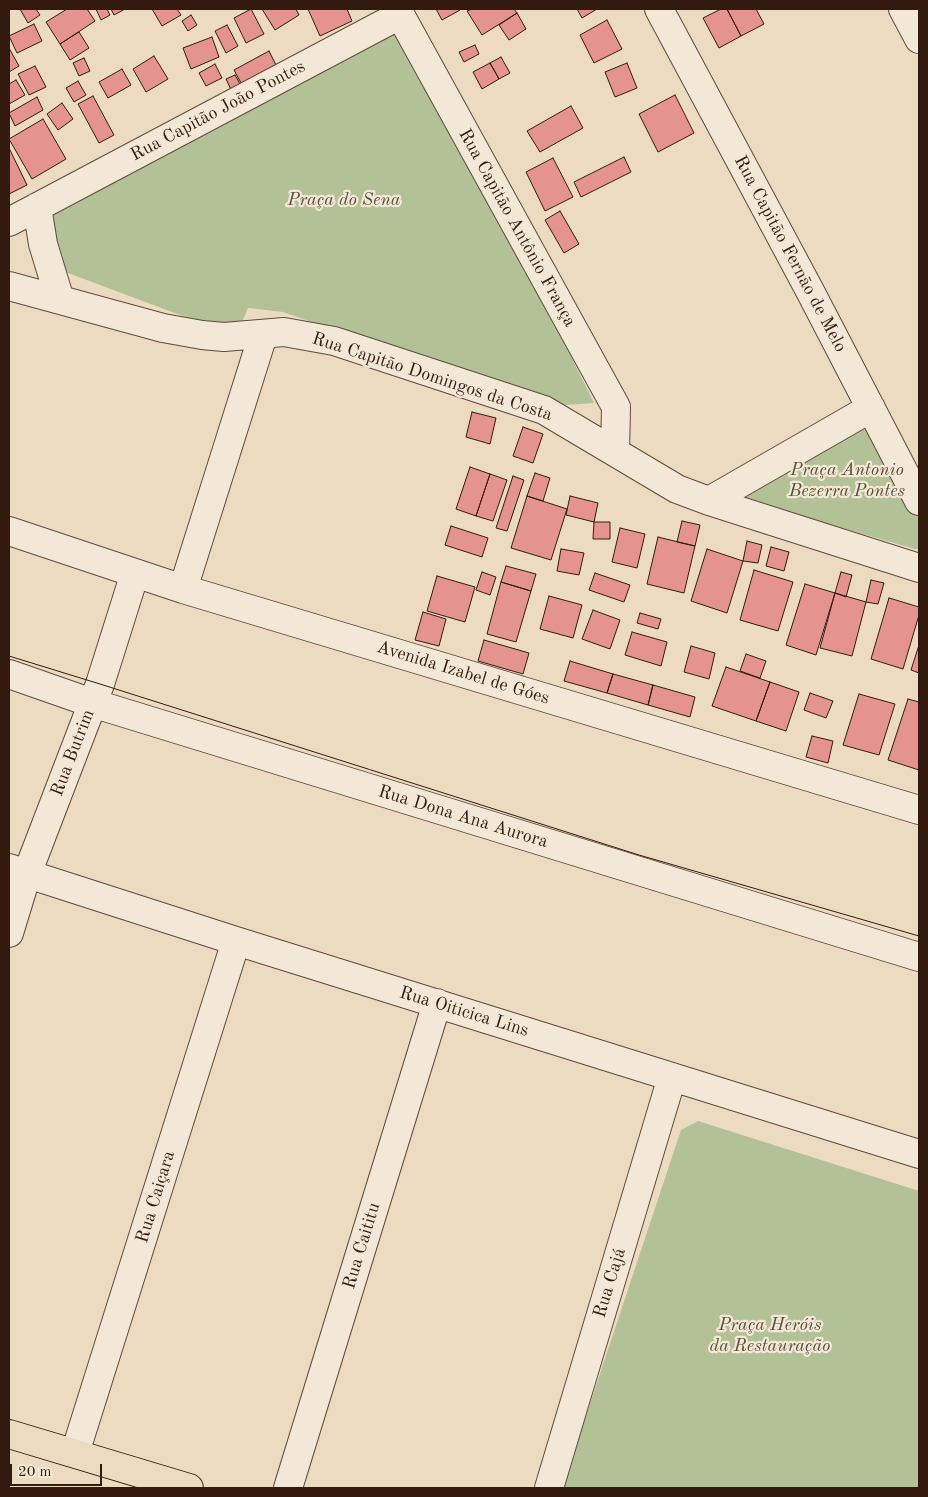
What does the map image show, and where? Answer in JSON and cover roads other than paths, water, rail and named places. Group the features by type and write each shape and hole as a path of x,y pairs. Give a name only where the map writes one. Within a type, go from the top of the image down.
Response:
{"main road":[{"path":"9,1434 76,1453 136,1481 189,1488"}],"street":[{"name":"Rua Capitão Fernão de Melo","path":"659,9 919,501"},
{"path":"903,9 919,39"},
{"name":"Rua Capitão João Pontes","path":"9,222 398,12"},
{"name":"Rua Capitão Antônio França","path":"398,12 616,407 615,452"},
{"path":"37,207 43,244 60,300"},
{"name":"Rua Capitão Domingos da Costa","path":"9,286 164,328 202,335 224,337 284,332 334,341 544,410 678,489 709,501 919,568"},
{"path":"183,589 263,334"},
{"path":"709,501 871,408"},
{"name":"Avenida Izabel de Góes","path":"9,531 183,589 919,810"},
{"name":"Rua Butrim","path":"9,933 18,871 92,703 135,573"},
{"name":"Rua Dona Ana Aurora","path":"9,674 92,703 919,957"},
{"name":"Rua Oiticica Lins","path":"18,871 919,1154"},
{"name":"Rua Caiçara","path":"76,1453 236,941"},
{"name":"Rua Caititu","path":"288,1488 437,1003"},
{"name":"Rua Cajá","path":"549,1488 672,1077"}],"tram line":[{"path":"9,656 639,855 919,936"}],"park label":[{"name":"Praça do Sena","path":"344,200"},
{"name":"Praça Antonio Bezerra Pontes","path":"847,480"},
{"name":"Praça Heróis da Restauração","path":"770,1335"}]}
